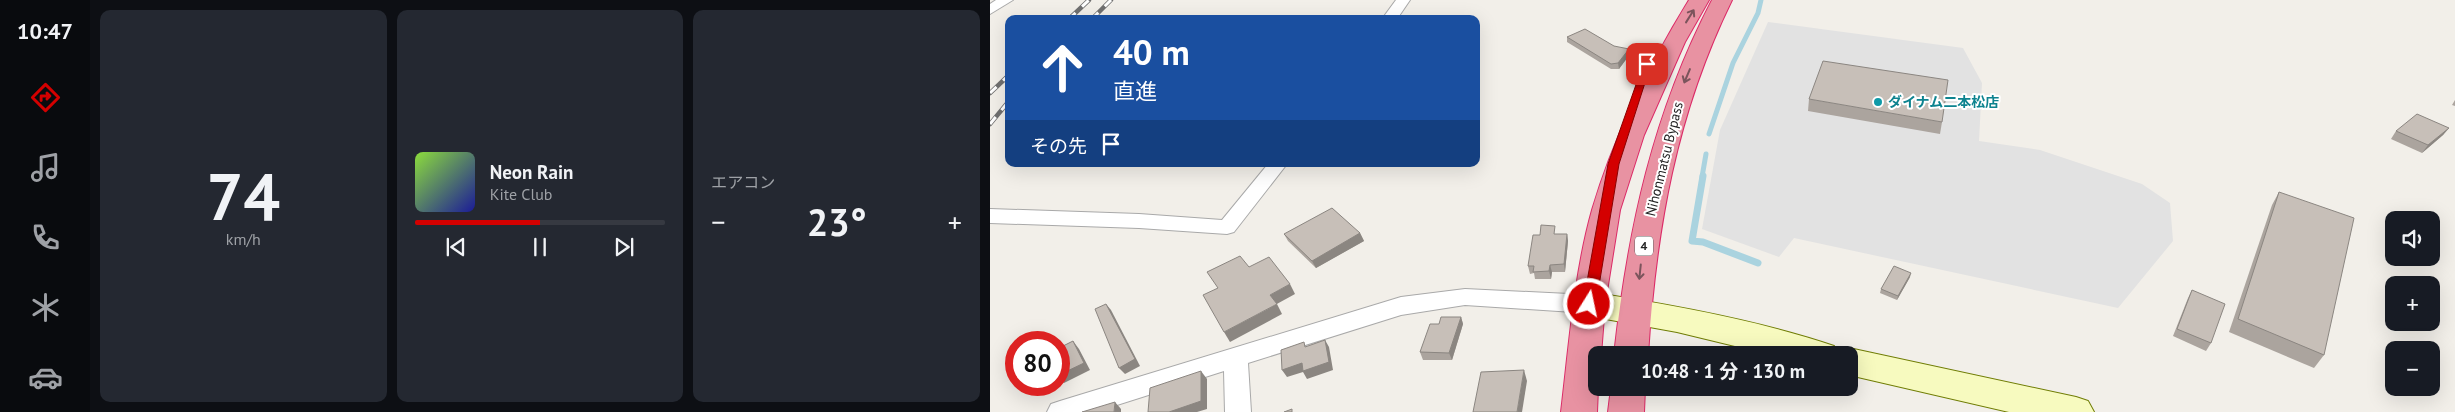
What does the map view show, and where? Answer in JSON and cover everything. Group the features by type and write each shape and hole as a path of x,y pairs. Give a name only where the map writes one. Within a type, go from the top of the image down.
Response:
{"highway":[{"path":"1606,210 1614,164 1624,129 1652,47 1677,0"},
{"name":"Nihonmatsu Bypass","path":"1579,412 1589,304 1606,210 1632,135 1674,42 1699,0"},
{"name":"Nihonmatsu Bypass","path":"1632,346 1641,258 1658,175 1684,82 1722,0"},
{"path":"1626,412 1627,396"}],"street":[{"path":"990,10 1006,0"},
{"path":"1392,15 1403,0"},
{"path":"990,216 1139,221 1227,227 1276,167"},
{"path":"1063,412 1373,313 1424,301 1473,297 1589,304 1636,310 1786,346"},
{"path":"1236,357 1238,412"},
{"path":"1858,364 2076,412"}],"shaded area":[{"path":"1768,22 1963,48 1982,83 1979,141 2040,150 2142,184 2170,203 2173,241 2118,308 1794,238 1779,257 1702,229 1720,130"}],"building":[{"path":"1585,29 1614,46 1629,49 1618,63 1611,64 1567,37"},
{"name":"ダイナム二本松店","path":"1823,61 1948,80 1942,122 1809,99"},
{"path":"2417,114 2449,128 2428,145 2396,131"},
{"path":"2279,192 2354,218 2324,355 2238,319"},
{"path":"1332,208 1360,233 1312,261 1284,234"},
{"path":"1541,225 1555,226 1554,234 1567,234 1564,264 1550,265 1549,271 1533,272 1534,266 1528,266 1533,235 1540,235"},
{"path":"1240,256 1249,267 1269,257 1290,284 1270,295 1277,304 1224,332 1203,295 1218,288 1207,272"},
{"path":"1894,266 1911,273 1898,296 1881,289"},
{"path":"2192,290 2225,304 2211,343 2177,329"},
{"path":"1106,304 1135,359 1119,368 1095,309"},
{"path":"1441,317 1461,317 1449,353 1420,352 1430,324 1439,324"},
{"path":"1325,340 1329,362 1303,371 1302,363 1282,370 1281,350 1304,342 1305,347"},
{"path":"1073,341 1084,363 1070,370 1070,342"},
{"path":"1524,370 1517,412 1473,412 1481,372"},
{"path":"1201,371 1201,401 1169,412 1148,412 1150,388"},
{"path":"1115,402 1114,412 1082,412"}],"waterway":[{"path":"1709,134 1733,63 1758,13 1761,0"},
{"path":"1702,177 1706,154"},
{"path":"1703,176 1692,241 1703,242 1758,263"}],"railway":[{"path":"1073,15 1089,0"},
{"path":"1096,15 1111,0"},
{"path":"990,93 1005,79"},
{"path":"990,124 1005,106"}],"place":[{"name":"ダイナム二本松店","path":"1878,102"}],"route":[{"path":"1589,304 1614,164 1647,64"}]}
